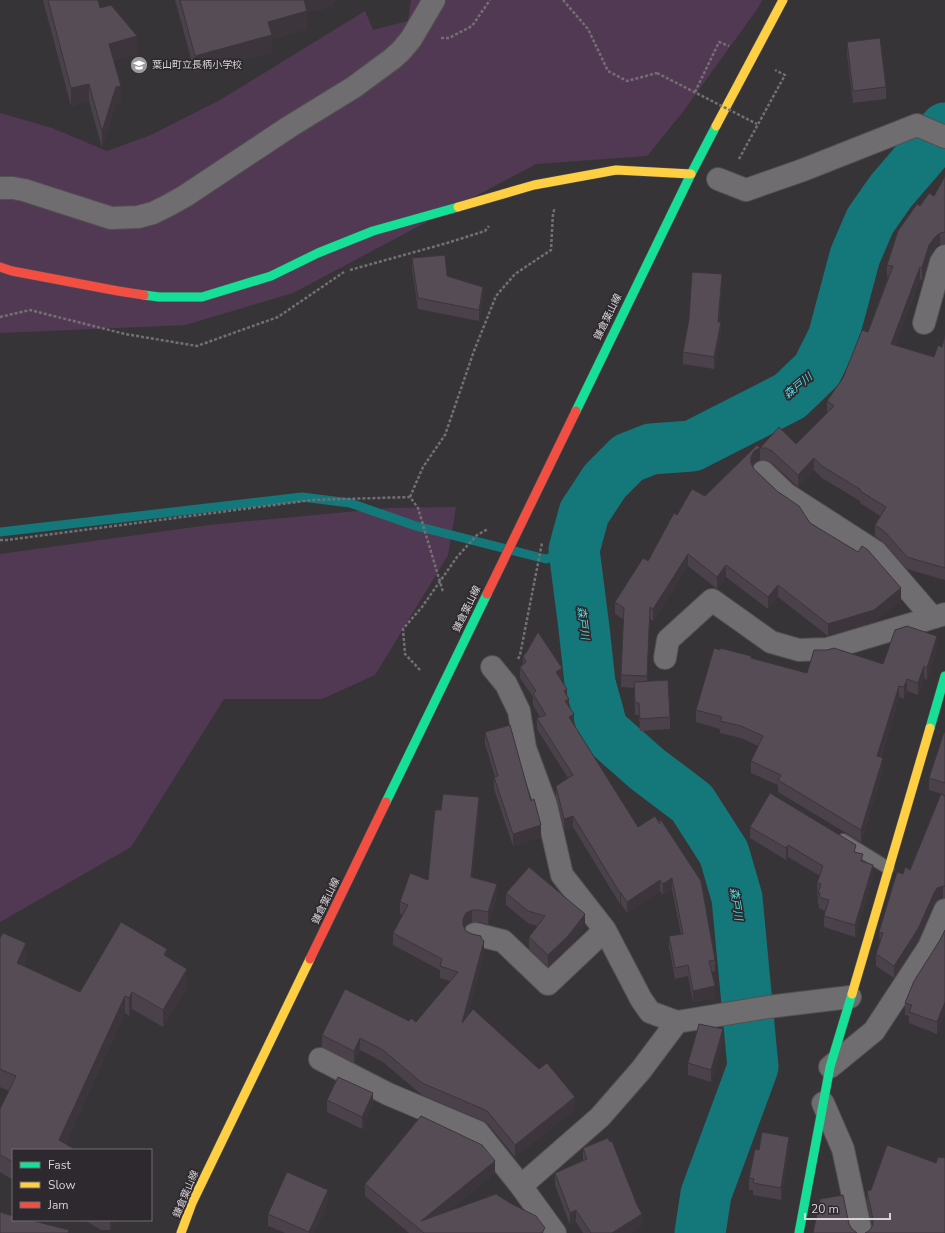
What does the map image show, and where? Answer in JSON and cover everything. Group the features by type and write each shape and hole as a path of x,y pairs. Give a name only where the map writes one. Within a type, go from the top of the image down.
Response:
{"main road":[{"name":"鎌倉葉山線","path":"181,1233 192,1204 513,538 691,174 783,0"},
{"path":"0,267 12,271 158,297 202,297 271,276 318,252 372,232 534,185 616,170 691,174"},
{"path":"799,1233 830,1067 888,868 942,704 945,676"}],"street":[{"path":"0,188 24,190 111,218 138,217 153,213 185,196 289,127 354,87 392,59 411,39 434,0"},
{"path":"718,178 746,190 803,170 917,126 945,137"},
{"path":"924,323 941,262 945,256"},
{"path":"665,658 668,640 712,600 771,642 799,650 827,649 939,615 876,552 786,494 763,472"},
{"path":"492,667 506,684 519,711 524,748 546,805 562,875 605,930 641,999 650,1012 677,1022 768,1007 850,997"},
{"path":"830,1067 874,1031 929,947 945,910"},
{"path":"475,934 503,942 548,984 605,930"},
{"path":"521,1186 600,1117 641,1070 677,1022"},
{"path":"320,1059 388,1094 478,1132 521,1186 555,1233"},
{"path":"823,1103 843,1149 861,1233"}],"lane":[{"path":"835,835 888,868"}],"path":[{"path":"411,39 449,38 472,26 490,0"},
{"path":"563,0 588,29 608,72 627,81 657,72 757,124"},
{"path":"694,92 719,42 730,46"},
{"path":"738,161 785,75 774,70"},
{"path":"410,497 423,467 445,435 474,352 496,296 515,274 551,250 553,213 567,180"},
{"path":"0,317 30,310 125,334 197,346 278,317 346,271 485,231 490,225"},
{"path":"0,540 312,500 410,497"},
{"path":"410,497 418,508 443,592"},
{"path":"420,670 405,654 403,629 422,607 457,557 477,535 489,529"},
{"path":"506,684 520,655 543,542"}],"shaded area":[{"path":"411,0 762,0 758,8 682,113 647,156 536,164 293,293 185,325 0,333 0,113 52,128 107,151 151,135 220,100 365,11 373,30 408,21"},
{"path":"456,507 448,555 375,675 322,699 224,699 131,847 0,922 0,554 209,525 390,508"}],"building":[{"path":"48,0 98,0 100,8 111,5 137,36 109,44 121,86 116,87 102,131 89,84 71,88"},
{"path":"180,0 304,0 307,11 268,22 272,35 195,56"},
{"path":"880,38 886,87 853,91 847,42"},
{"path":"945,176 945,232 940,233 935,237 929,245 922,268 920,267 891,344 934,357 938,345 942,347 945,335 945,568 907,557 885,532 875,525 886,507 822,466 814,458 798,475 772,451 766,448 760,448 779,427 796,444 834,406 827,401 843,378 862,330 868,332 893,266 887,265 898,231 917,204 920,206 929,193 934,196"},
{"path":"445,255 447,276 483,287 479,310 418,298 412,258"},
{"path":"692,272 722,274 718,322 721,322 714,357 683,352 689,319"},
{"path":"757,445 760,448 754,451 751,457 751,463 754,469 777,491 799,506 810,523 858,552 862,546 868,550 901,588 874,610 828,624 778,585 768,597 726,565 717,577 688,554 653,609 650,607 647,676 621,675 624,608 615,602 643,558 648,561 674,513 677,515 692,489 705,496"},
{"path":"907,626 937,636 927,668 924,666 918,683 907,679 904,687 899,686 877,756 883,758 861,830 778,780 781,775 751,761 763,736 741,726 720,721 722,717 696,710 714,648 720,650 720,648 751,656 751,658 807,673 814,650 827,650 834,648 883,664 895,630"},
{"path":"538,632 562,668 556,672 567,689 564,691 569,699 565,701 574,714 569,717 638,827 655,816 660,824 659,821 661,820 701,881 715,960 709,961 715,986 693,991 688,965 675,968 669,936 683,934 672,878 663,884 660,880 627,902 573,816 564,819 556,786 573,775 537,718 546,715 533,694 536,691 520,667 526,662 523,656"},
{"path":"668,680 670,717 640,719 639,703 635,703 634,682"},
{"path":"510,725 531,801 534,799 541,825 513,834 494,777 498,776 485,732"},
{"path":"944,732 945,733 945,783 929,778"},
{"path":"770,793 856,845 854,852 863,854 861,861 873,865 855,925 824,916 829,900 819,897 820,893 818,893 821,884 817,883 823,866 788,845 786,848 750,827"},
{"path":"443,794 479,797 471,877 497,884 488,912 472,910 466,913 463,919 463,925 466,931 481,936 484,941 462,1023 473,1009 539,1069 547,1063 575,1097 515,1145 488,1112 422,1083 383,1050 360,1038 354,1051 322,1035 345,989 409,1021 411,1018 416,1022 458,972 440,966 442,959 393,933 408,905 400,902 410,873 428,880 435,810 441,810"},
{"path":"941,794 945,796 945,886 937,888 918,929 894,966 876,954 883,933 879,932 897,872 903,874 905,867 910,870"},
{"path":"529,867 585,914 568,936 548,955 529,937 545,916 528,911 506,893"},
{"path":"121,922 167,949 164,955 187,969 163,1010 132,992 129,998 125,996 59,1140 74,1149 12,1149 12,1161 0,1155 0,1109 16,1076 0,1069 0,938 3,933 26,943 17,963 80,992"},
{"path":"945,930 945,1002 937,1022 909,1012 912,1005 905,1003 914,981"},
{"path":"699,1024 723,1029 711,1070 688,1063"},
{"path":"338,1077 373,1093 362,1117 327,1100"},
{"path":"421,1116 482,1145 495,1161 421,1221 496,1194 536,1216 545,1228 542,1233 424,1233 365,1184"},
{"path":"762,1132 789,1137 781,1188 753,1183 754,1179 749,1178 755,1149 759,1150"},
{"path":"608,1138 610,1142 612,1141 637,1205 642,1214 612,1233 591,1233 576,1210 570,1213 555,1173 587,1159 583,1148"},
{"path":"887,1145 936,1163 938,1157 945,1158 945,1233 865,1233 869,1231 873,1225 867,1191 871,1190"},
{"path":"287,1172 328,1190 309,1232 268,1214"},
{"path":"843,1195 849,1224 857,1233 813,1233 820,1199"},
{"path":"0,1212 12,1216 12,1221 34,1221 69,1230 68,1233 0,1233"}],"waterway":[{"name":"森戸川","path":"700,1233 706,1194 753,1067 737,898 724,853 692,803 647,769 603,730 590,683 574,550 584,513 605,481 628,458 651,449 692,446 790,396 817,370 833,338 855,256 870,221 891,191 945,128"},
{"path":"0,532 302,497 350,503 416,526 546,559 574,550"}],"traffic: fast":[{"path":"576,411 691,174 716,126"},
{"path":"144,295 159,297 202,297 271,276 318,253 373,231 458,207"},
{"path":"386,802 487,594"},
{"path":"930,728 945,676"},
{"path":"799,1233 830,1067 852,994"}],"traffic: slow":[{"path":"716,126 783,0"},
{"path":"458,207 534,185 616,170 691,174"},
{"path":"852,994 930,728"},
{"path":"181,1233 192,1203 310,959"}],"traffic: jam":[{"path":"0,267 12,271 144,295"},
{"path":"487,594 576,411"},
{"path":"310,959 386,802"}],"place":[{"name":"葉山町立長柄小学校","path":"139,65"}]}
